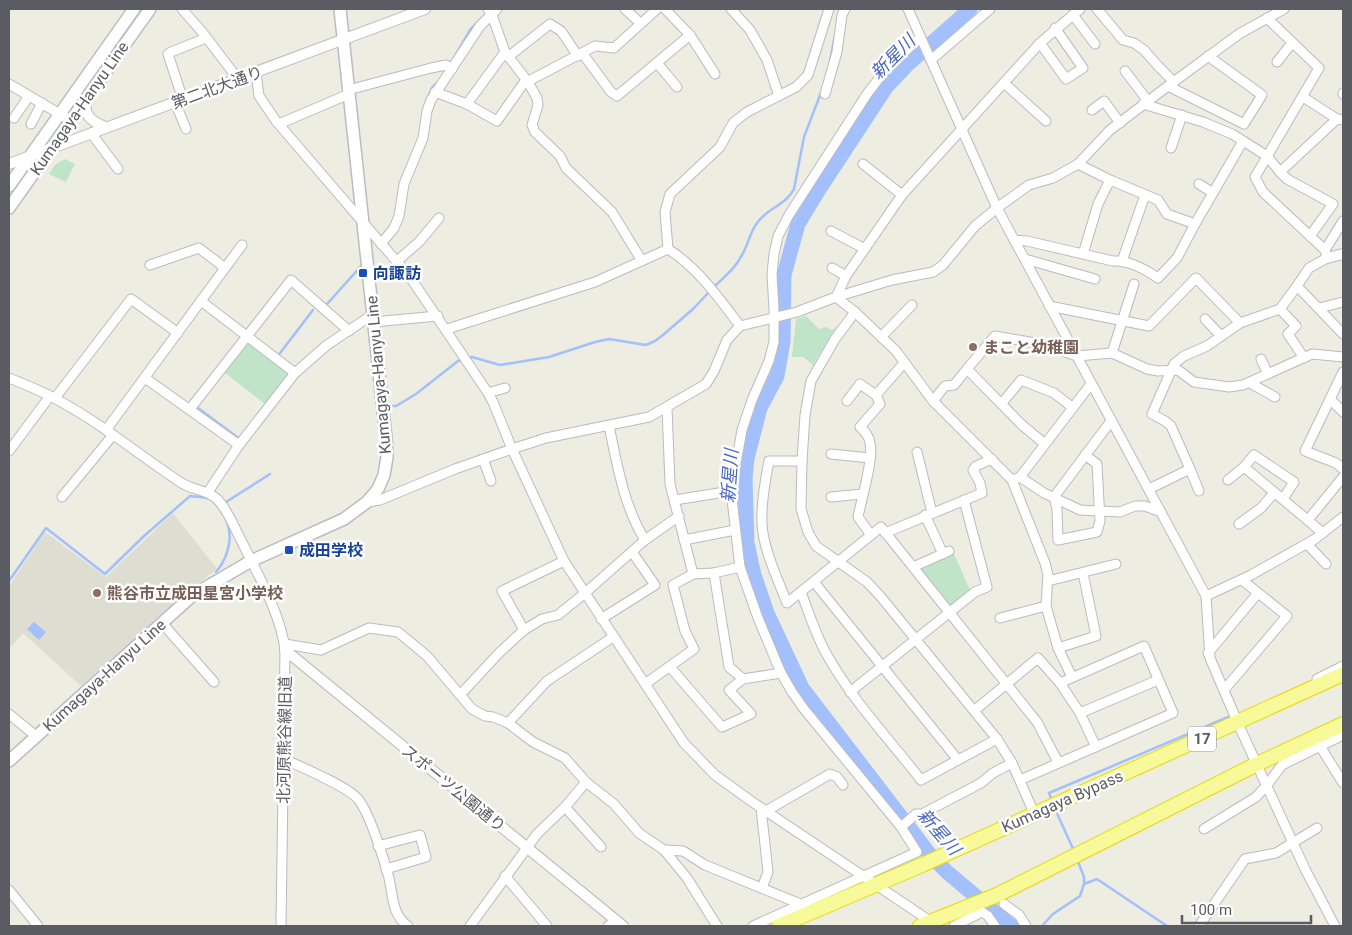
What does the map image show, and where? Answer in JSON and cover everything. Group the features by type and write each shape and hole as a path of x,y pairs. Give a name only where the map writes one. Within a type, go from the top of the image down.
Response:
{"highway":[{"name":"Kumagaya Bypass","path":"779,926 950,853 1236,720 1343,674"},
{"path":"929,925 974,905 1000,899 1076,855 1257,764 1343,724"}],"main road":[{"name":"Kumagaya-Hanyu Line","path":"9,208 50,149 65,117 134,9"},
{"name":"Kumagaya-Hanyu Line","path":"9,186 30,156 88,94 150,9"},
{"name":"Kumagaya-Hanyu Line","path":"9,761 193,595 252,561 344,519 367,502 378,489 384,475 387,457 340,9"}],"street":[{"path":"182,9 238,79"},
{"name":"第二北大通り","path":"9,164 105,127 256,73 343,38 426,9"},
{"path":"625,9 640,24"},
{"path":"434,92 467,104 497,121 523,84 595,46 614,48 657,9"},
{"path":"665,9 690,35 715,74"},
{"path":"731,9 750,30 767,60 779,96"},
{"path":"668,249 665,212 670,194 720,147 733,123 747,112 796,88 808,75 829,9"},
{"path":"825,94 830,82 845,9"},
{"path":"930,60 990,9"},
{"path":"1096,9 1122,40 1134,42 1144,50 1171,84 1244,124 1262,95 1208,56"},
{"path":"367,502 380,500 454,469 546,438 649,417 706,384 714,371 727,340 740,326 797,312 836,297 892,280 933,272 943,265 975,226 997,208 1029,185 1053,178 1078,164 1110,130 1208,56 1239,34 1284,9"},
{"path":"910,10 930,60 997,208 1077,356 1090,384 1150,489 1206,596 1208,653 1236,720 1305,869 1335,926"},
{"path":"493,11 507,55 528,82 537,98 538,105 532,125 535,132 560,156 566,168 612,212 642,261"},
{"path":"382,244 394,228 399,216 404,184 423,138 427,111 434,92 480,26 493,11"},
{"path":"836,297 846,276 902,195 1040,42 1076,12 1095,44"},
{"path":"1267,18 1319,68 1255,177 1263,192 1310,236 1326,254 1343,254"},
{"path":"467,104 507,55 550,24 561,31 611,92 617,96 690,35"},
{"path":"1040,42 1066,79 1082,68 1055,28"},
{"path":"186,129 168,54 206,38"},
{"path":"753,926 917,852 901,827 804,709 781,673 758,618 740,567 732,491 742,430 752,400 769,361 774,342 772,274 778,236 789,215 867,94 887,68 921,39"},
{"path":"1277,62 1292,43"},
{"path":"657,62 678,88"},
{"path":"279,124 349,92 431,68 446,65 452,68"},
{"path":"1125,71 1146,103 1169,113 1182,115 1232,134 1267,156 1287,179 1332,204 1310,236"},
{"path":"256,73 259,96 279,124 410,277 447,329 494,402 512,449 564,561 684,743 715,775 864,876 929,925"},
{"path":"1004,83 1046,120"},
{"path":"9,84 65,117"},
{"path":"88,94 85,106 87,114 92,121 105,127"},
{"path":"14,118 29,96"},
{"path":"1280,172 1340,120 1302,97"},
{"path":"1092,110 1104,102 1120,123"},
{"path":"30,124 42,103"},
{"path":"1171,148 1182,115"},
{"path":"90,133 118,169"},
{"path":"1014,240 1027,241 1114,262 1122,261 1147,270 1158,278 1177,258 1213,192 1244,141"},
{"path":"863,164 902,195"},
{"path":"1078,164 1158,200 1167,214 1195,224"},
{"path":"1083,254 1098,204 1110,180"},
{"path":"1199,184 1213,192"},
{"path":"1122,261 1145,195"},
{"path":"396,261 419,242 439,218"},
{"path":"1199,491 1171,426 1166,420 1152,414 1174,364 1184,356 1207,346 1240,323 1280,309 1309,268 1326,254 1343,221"},
{"path":"831,231 865,249"},
{"path":"62,497 110,433 145,378 242,245"},
{"path":"150,265 200,248 225,268"},
{"path":"447,329 595,282 668,249"},
{"path":"668,249 680,257 707,283 740,326"},
{"path":"1025,259 1095,279"},
{"path":"832,268 846,276"},
{"path":"1050,306 1149,326 1196,278 1240,323"},
{"path":"190,409 291,280 349,331"},
{"path":"1112,353 1134,284"},
{"path":"1297,286 1343,334"},
{"path":"836,297 856,312 896,351 933,401 992,459 1016,478 1080,510 1120,512 1135,506 1145,506 1161,512"},
{"path":"9,451 131,299 178,333"},
{"path":"201,301 295,373"},
{"path":"1318,308 1343,302"},
{"path":"881,337 912,305"},
{"path":"1280,309 1296,326 1288,334 1304,358"},
{"path":"856,312 835,339 811,381 804,416 802,461 801,509 806,527 816,546 867,582 881,597 974,710 997,739 1012,763 1034,813"},
{"path":"9,378 52,397 110,433 182,484 208,492 239,446 295,373 327,345 373,318 438,316"},
{"path":"1204,319 1221,336"},
{"path":"933,401 944,386 954,385 995,336 1041,344 1077,356 1112,353 1147,369 1158,371 1178,370 1194,382 1229,387 1243,386 1312,354 1343,357"},
{"path":"1262,360 1268,374"},
{"path":"876,395 904,363"},
{"path":"967,369 1022,425 1045,444"},
{"path":"1343,372 1305,451 1336,463 1343,468"},
{"path":"145,378 239,446"},
{"path":"1002,403 1021,380 1054,393 1072,407"},
{"path":"1250,383 1275,397"},
{"path":"847,401 860,384 876,395 880,404 860,427 867,433 871,445 858,517 871,535"},
{"path":"1016,478 1045,444 1090,384"},
{"path":"488,393 505,388"},
{"path":"1330,399 1343,412"},
{"path":"667,408 670,484 693,574"},
{"path":"1054,497 1111,421"},
{"path":"609,426 620,477 637,527 645,540"},
{"path":"913,568 946,552 928,514 917,452"},
{"path":"831,454 870,458"},
{"path":"1054,497 1057,508 1058,540 1097,532 1100,521 1097,464 1085,455"},
{"path":"1228,480 1244,467 1254,455 1294,482 1283,499"},
{"path":"483,459 491,481"},
{"path":"885,533 982,493 980,483 973,470 976,466 992,459"},
{"path":"802,461 769,461 762,500 762,524 768,553 787,603 881,528 1037,722 1058,762"},
{"path":"1244,467 1323,533"},
{"path":"1150,489 1190,469"},
{"path":"1308,520 1343,477"},
{"path":"1016,478 1045,562 1048,582 1046,606 1058,648 1072,677"},
{"path":"675,500 732,491"},
{"name":"北河原熊谷線旧道","path":"208,492 225,509 252,561 276,614 285,647 281,926"},
{"path":"1239,524 1261,508 1274,493"},
{"path":"831,497 862,494"},
{"path":"850,692 975,592 987,587 964,500"},
{"path":"460,695 499,653 524,630 542,619 558,614 645,540 679,516"},
{"path":"1206,596 1242,580 1307,544 1343,517"},
{"path":"684,540 735,530"},
{"path":"1307,544 1326,564"},
{"path":"601,619 656,585 632,552"},
{"path":"524,630 502,591 564,561"},
{"path":"1048,582 1116,564"},
{"path":"645,684 694,649 684,631 673,585 693,574 740,567"},
{"path":"714,572 729,667 743,679"},
{"path":"1058,648 1096,636 1083,573"},
{"path":"1224,690 1287,616 1242,580"},
{"path":"814,582 958,760"},
{"path":"801,592 826,654 850,692 921,780 997,739"},
{"path":"1208,653 1258,593"},
{"path":"1000,618 1046,606"},
{"path":"162,623 214,682"},
{"path":"285,647 321,650 369,628 398,632 427,656 472,709 484,716 493,716 508,723 534,742 565,758 586,782 614,804 639,833 664,850 687,878 717,926"},
{"path":"508,723 547,682 613,637"},
{"path":"1020,780 1173,713 1144,646 1060,683"},
{"name":"スポーツ公園通り","path":"285,647 527,848 615,924"},
{"path":"974,710 1038,658 1060,683 1080,713 1096,747"},
{"path":"1236,720 1343,666"},
{"path":"670,667 722,727 750,714 729,690 743,679 781,673"},
{"path":"1080,713 1158,680"},
{"path":"9,714 36,736"},
{"path":"1204,829 1256,797 1282,765 1343,735"},
{"path":"1320,746 1343,783"},
{"path":"284,759 344,789 357,798 368,814 386,869 395,910 402,922 408,926"},
{"path":"901,827 916,814 922,814 981,783 993,773 1012,763"},
{"path":"763,809 830,774 837,777 843,785"},
{"path":"472,926 505,876 537,834 565,807 586,782"},
{"path":"565,807 601,847"},
{"path":"762,888 768,872 763,809"},
{"path":"1199,926 1245,859 1276,853 1317,828"},
{"path":"378,846 420,835 426,857 386,869"},
{"path":"664,850 683,852 704,866 803,905"},
{"path":"505,876 547,926"},
{"path":"9,890 38,926"},
{"path":"1000,899 1019,915 1026,926"},
{"path":"954,926 982,912 988,916 995,926"}],"shaded area":[{"name":"熊谷市立成田星宮小学校","path":"173,513 217,569 177,600 81,686 23,633 9,649 9,586 45,532 106,577"}],"green space":[{"path":"65,159 75,164 66,182 49,174 55,165"},
{"path":"806,316 819,329 826,327 832,330 837,325 813,365 803,357 792,357 796,319"},
{"path":"247,342 288,374 265,404 224,372"},
{"path":"953,552 970,590 950,607 918,568"}],"water":[{"path":"34,622 46,632 39,640 27,629"}],"waterway":[{"name":"新星川","path":"970,9 906,66 887,86 798,224 784,275 783,342 777,376 760,408 747,458 745,479 747,543 754,575 767,613 802,688 931,856 947,872 1011,926"},
{"path":"455,56 470,30 482,18"},
{"path":"830,61 835,35"},
{"path":"426,102 432,88 440,80"},
{"path":"714,287 736,264 761,218 786,199 794,189 804,137 822,90"},
{"path":"327,304 362,265"},
{"path":"386,406 396,406 416,394 458,361 472,357 500,365 549,357 609,339 646,345 663,335 693,309 710,291"},
{"path":"277,357 313,310"},
{"path":"198,408 237,437"},
{"path":"226,502 270,474"},
{"path":"214,491 218,484"},
{"path":"9,581 46,528 105,574 144,536 190,496 211,500 221,511 228,526 230,534 228,550 216,572"},
{"path":"1052,801 1049,793 1228,717"},
{"path":"1056,811 1074,851"},
{"path":"1042,926 1053,914 1080,896 1084,877 1077,859"},
{"path":"1084,884 1097,879 1167,926"}],"place":[{"name":"向諏訪","path":"363,273"},
{"name":"まこと幼稚園","path":"973,347"},
{"name":"成田学校","path":"289,550"},
{"name":"熊谷市立成田星宮小学校","path":"97,593"}]}
